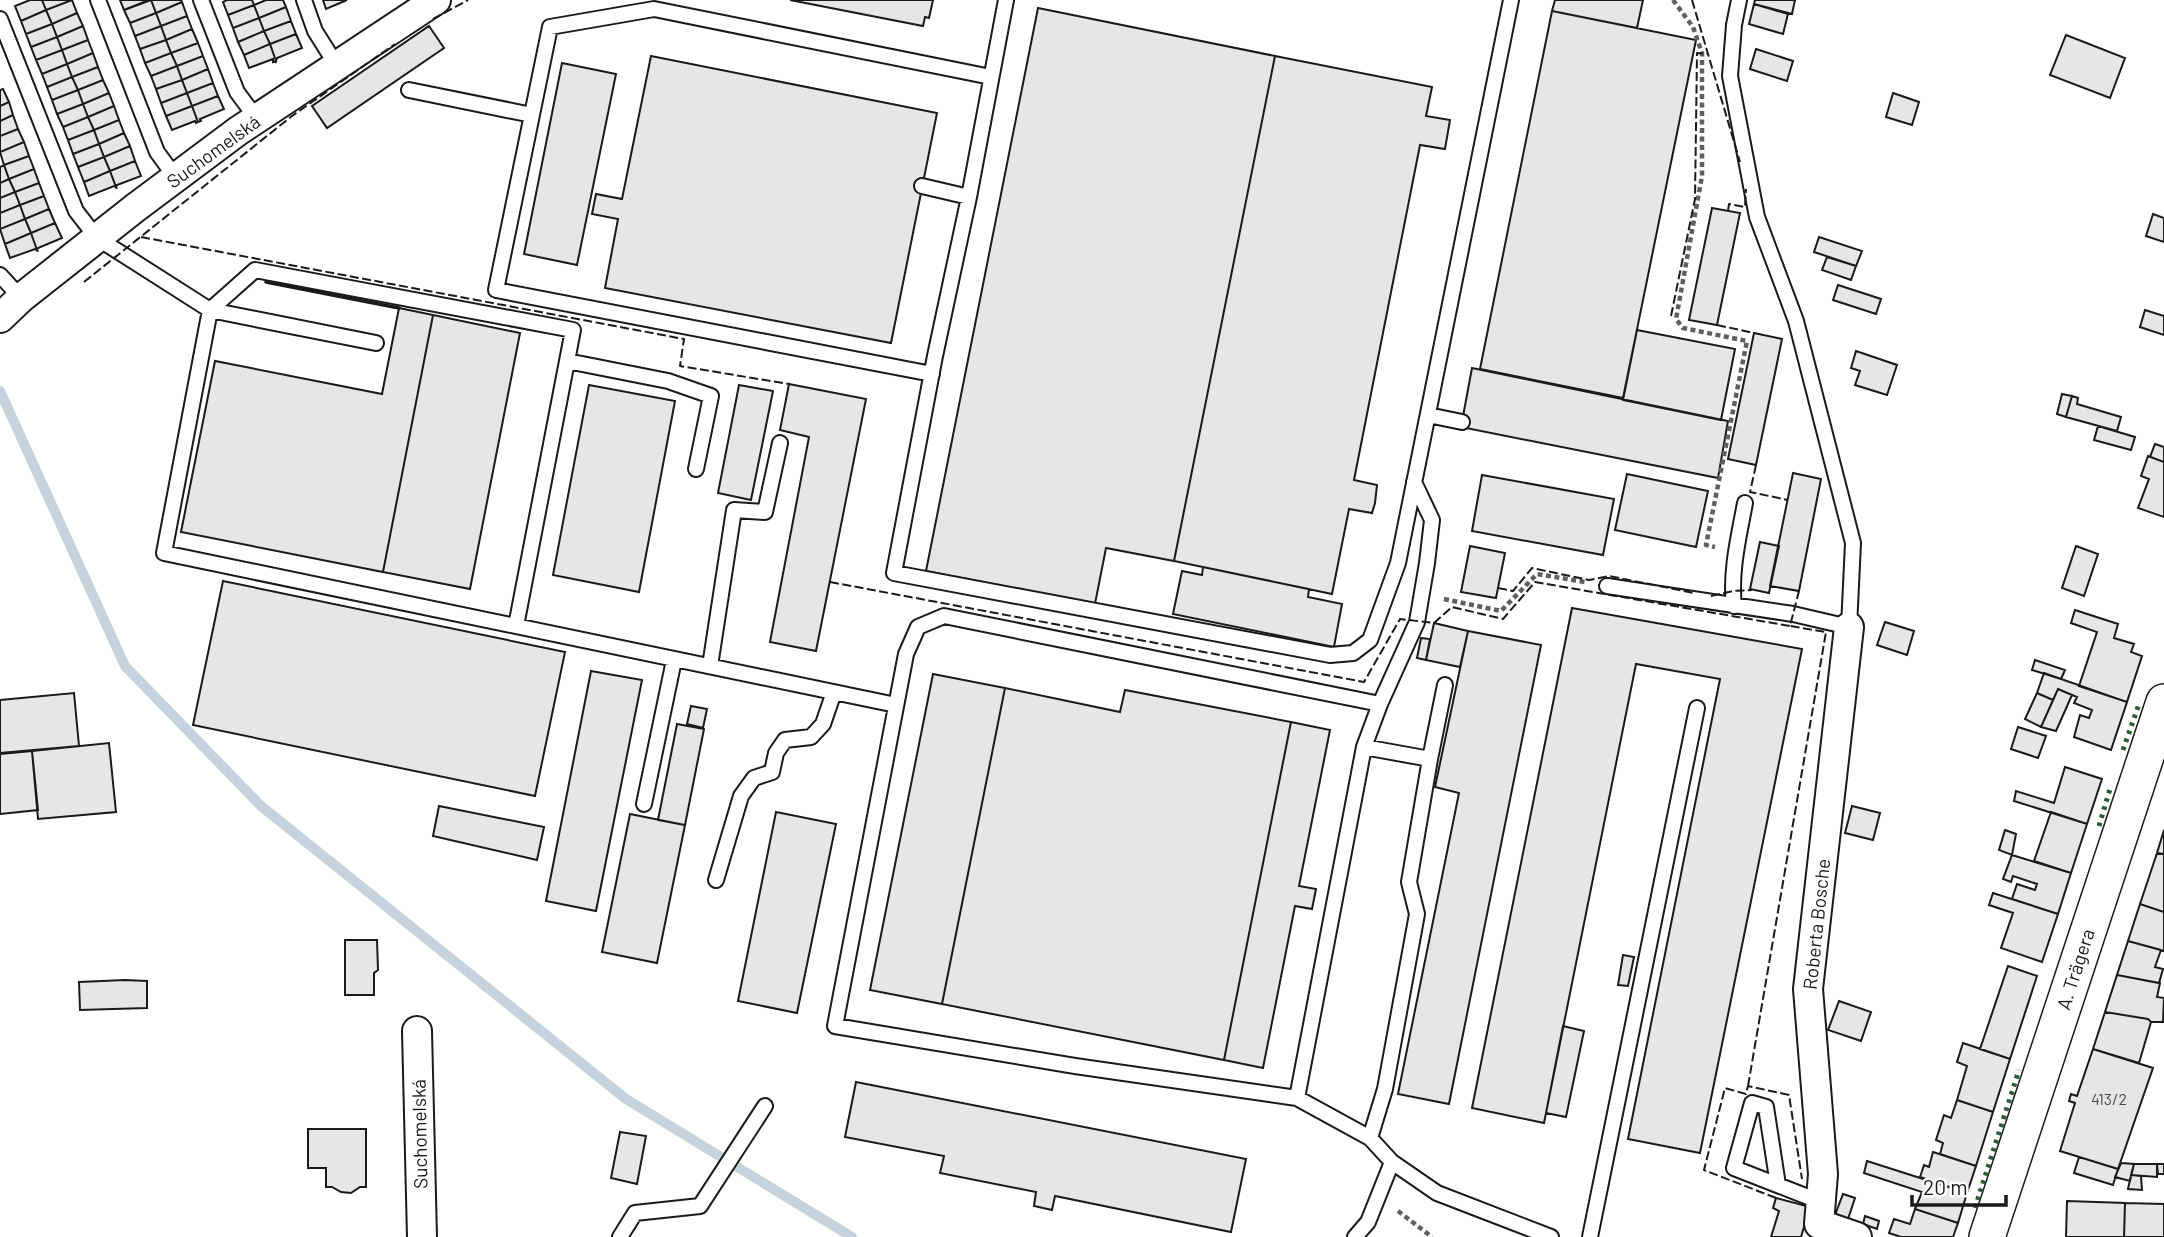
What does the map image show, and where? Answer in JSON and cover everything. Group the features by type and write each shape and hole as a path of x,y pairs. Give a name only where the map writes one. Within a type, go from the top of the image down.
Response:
{"street":[{"name":"Suchomelská","path":"0,318 21,298 176,178 422,4"},
{"name":"Roberta Bosche","path":"1818,1221 1823,1174 1808,989 1849,627"},
{"name":"A. Trägera","path":"1987,1237 2164,702"},
{"name":"Suchomelská","path":"417,1031 422,1237"},
{"path":"1818,1221 1857,1237"}],"lane":[{"path":"98,0 157,152 176,178"},
{"path":"201,0 237,92 257,119"},
{"path":"304,0 315,30 337,65"},
{"path":"1006,0 894,573 1330,655 1353,653 1370,640 1398,563 1511,0"},
{"path":"1607,586 1793,614 1849,627 1853,543 1796,321 1757,216 1730,76 1739,0"},
{"path":"932,374 496,290 550,27 654,9 991,77"},
{"path":"0,19 76,211 97,239 211,310 376,343"},
{"path":"409,90 532,115"},
{"path":"922,186 969,197"},
{"path":"516,626 573,330 255,270 211,310 164,553 896,705"},
{"path":"0,275 21,298"},
{"path":"567,361 668,381 710,397 696,469"},
{"path":"1428,415 1462,422"},
{"path":"710,666 734,510 765,512 780,443"},
{"path":"1297,1098 1364,747 1417,622 1432,520 1414,482"},
{"path":"1734,606 1736,552 1745,503"},
{"path":"1380,704 944,616 918,626 906,654 835,1026 1076,1066 1297,1098 1370,1138 1392,1161 1437,1192 1551,1237"},
{"path":"644,804 674,660"},
{"path":"1370,1138 1385,1089 1418,914 1409,882 1446,685"},
{"path":"716,880 741,796 754,778 772,772 776,753 785,740 811,737 823,724 834,692"},
{"path":"1590,1237 1697,708"},
{"path":"1364,747 1430,760"},
{"path":"1778,1185 1766,1107 1752,1102 1734,1168 1778,1185 1818,1221"},
{"path":"620,1237 635,1213 700,1206 765,1106"},
{"path":"1355,1237 1368,1222 1392,1161"}],"path":[{"path":"1673,0 1693,27 1702,53 1702,176 1676,318 1684,328 1747,341 1706,545 1736,552"},
{"path":"1422,594 1502,611 1537,574 1607,586"},
{"path":"1378,1195 1432,1237"}],"building":[{"path":"30,0 42,0 46,10 21,21 15,6"},
{"path":"42,0 72,0 46,10"},
{"path":"72,0 77,13 52,24 46,10"},
{"path":"120,0 149,0 124,10"},
{"path":"151,0 156,13 130,23 124,10"},
{"path":"151,0 181,0 182,2 156,13"},
{"path":"252,0 254,5 228,15 223,2"},
{"path":"266,0 283,0 286,7 259,18 254,5"},
{"path":"323,0 347,0 326,9"},
{"path":"790,0 933,0 929,18 925,17 923,26"},
{"path":"1555,0 1643,0 1637,28 1552,11"},
{"path":"1755,0 1795,0 1792,14 1754,4"},
{"path":"182,2 187,16 161,26 156,13"},
{"path":"1754,4 1788,14 1783,34 1749,24"},
{"path":"254,5 259,18 233,28 228,15"},
{"path":"286,7 291,21 264,31 259,18"},
{"path":"1038,8 1275,56 1174,561 1106,548 1095,604 926,571"},
{"path":"46,10 52,24 26,34 21,21"},
{"path":"1552,11 1696,40 1623,398 1480,369"},
{"path":"77,13 83,26 57,37 52,24"},
{"path":"156,13 161,26 135,36 130,23"},
{"path":"187,16 192,29 166,40 161,26"},
{"path":"259,18 264,31 238,42 233,28"},
{"path":"291,21 296,34 270,44 264,31"},
{"path":"52,24 57,37 31,47 26,34"},
{"path":"83,26 88,40 62,50 57,37"},
{"path":"161,26 166,40 140,49 135,36"},
{"path":"429,26 444,48 327,128 312,106"},
{"path":"192,29 198,43 171,53 166,40"},
{"path":"264,31 270,44 244,55 238,42"},
{"path":"296,34 302,48 277,58 276,61 270,44"},
{"path":"2066,35 2125,58 2110,98 2050,75"},
{"path":"57,37 62,50 36,60 31,47"},
{"path":"88,40 93,53 67,64 62,50"},
{"path":"166,40 171,53 145,63 140,49"},
{"path":"198,43 203,56 177,66 171,53"},
{"path":"270,44 276,61 273,62 273,59 249,68 244,55"},
{"path":"1756,49 1793,61 1787,81 1750,69"},
{"path":"62,50 67,64 42,74 36,60"},
{"path":"93,53 98,67 72,77 67,64"},
{"path":"171,53 177,66 151,76 145,63"},
{"path":"203,56 208,69 182,80 177,66"},
{"path":"651,56 937,113 891,343 605,288 618,219 592,214 596,194 622,199"},
{"path":"1275,56 1432,87 1426,116 1450,120 1445,149 1420,145 1354,480 1377,485 1375,503 1372,513 1349,509 1332,594 1174,561"},
{"path":"562,63 616,74 577,265 524,254"},
{"path":"67,64 72,77 47,87 42,74"},
{"path":"177,66 182,80 156,89 151,76"},
{"path":"98,67 103,80 78,90 72,77"},
{"path":"208,69 213,83 187,93 182,80"},
{"path":"72,77 78,90 52,100 47,87"},
{"path":"103,80 109,93 83,104 78,90"},
{"path":"182,80 187,93 161,103 156,89"},
{"path":"213,83 218,96 192,106 187,93"},
{"path":"3,89 9,102 0,106 0,90"},
{"path":"78,90 83,104 57,114 52,100"},
{"path":"109,93 114,106 88,117 83,104"},
{"path":"187,93 192,106 166,116 161,103"},
{"path":"1893,93 1919,102 1912,125 1886,117"},
{"path":"218,96 224,109 198,122 192,106"},
{"path":"9,102 13,115 0,121 0,106"},
{"path":"83,104 88,117 63,127 57,114"},
{"path":"114,106 119,120 94,130 88,117"},
{"path":"192,106 198,122 172,130 166,116"},
{"path":"13,115 18,129 0,136 0,121"},
{"path":"88,117 94,130 68,140 63,127"},
{"path":"119,120 124,133 99,144 94,130"},
{"path":"18,129 24,142 0,152 0,136"},
{"path":"94,130 99,144 73,154 68,140"},
{"path":"124,133 130,146 104,157 99,144"},
{"path":"24,142 29,156 4,165 0,152"},
{"path":"99,144 104,157 78,167 73,154"},
{"path":"130,146 135,161 110,171 104,157"},
{"path":"29,156 34,169 9,179 4,165"},
{"path":"104,157 110,171 84,182 78,167"},
{"path":"135,161 141,176 116,187 110,171"},
{"path":"4,165 9,179 0,183 0,167"},
{"path":"34,169 39,183 15,192 9,179"},
{"path":"110,171 116,187 89,196 84,182"},
{"path":"9,179 15,192 0,198 0,183"},
{"path":"39,183 44,196 20,205 15,192"},
{"path":"15,192 20,205 0,213 0,198"},
{"path":"44,196 49,209 25,219 20,205"},
{"path":"20,205 25,219 0,229 0,213"},
{"path":"1712,208 1740,213 1717,325 1689,320"},
{"path":"49,209 55,223 31,233 25,219"},
{"path":"2153,214 2164,218 2164,242 2146,236"},
{"path":"25,219 31,233 5,244 0,229"},
{"path":"55,223 62,238 37,250 31,233"},
{"path":"31,233 37,250 10,258 5,244"},
{"path":"1819,237 1862,251 1856,266 1814,252"},
{"path":"1827,257 1856,266 1851,280 1822,270"},
{"path":"1838,285 1881,299 1876,314 1833,300"},
{"path":"399,308 433,315 383,572 181,532 215,361 382,394"},
{"path":"2145,310 2164,316 2164,335 2140,327"},
{"path":"433,315 520,333 470,589 383,572"},
{"path":"1637,330 1735,349 1721,420 1623,400"},
{"path":"1754,333 1782,339 1756,465 1728,459"},
{"path":"1856,351 1897,365 1887,395 1855,385 1860,371 1851,368"},
{"path":"1472,368 1728,421 1718,478 1461,427"},
{"path":"789,384 866,399 816,651 770,642 809,437 780,430"},
{"path":"589,385 675,401 639,592 553,575"},
{"path":"739,385 773,391 751,500 718,493"},
{"path":"2062,394 2072,396 2066,417 2057,414"},
{"path":"2072,396 2078,398 2077,404 2121,417 2117,431 2066,417"},
{"path":"2098,426 2135,437 2131,450 2094,440"},
{"path":"2155,444 2164,447 2164,462 2150,457"},
{"path":"2148,456 2164,462 2164,517 2138,508 2149,479 2141,476"},
{"path":"1793,473 1821,479 1799,591 1770,586"},
{"path":"1627,474 1708,491 1696,547 1615,530"},
{"path":"1482,475 1614,499 1603,555 1472,531"},
{"path":"1760,542 1779,546 1769,593 1750,589"},
{"path":"1470,546 1505,553 1496,598 1461,592"},
{"path":"2076,546 2098,554 2084,596 2062,588"},
{"path":"1203,567 1309,589 1308,597 1342,604 1334,647 1173,614 1182,571 1202,575"},
{"path":"223,581 565,652 535,796 193,725"},
{"path":"1572,608 1802,649 1700,1153 1628,1139 1720,679 1636,664 1544,1123 1472,1108"},
{"path":"2075,610 2118,624 2114,638 2134,644 2131,652 2142,656 2127,702 2079,686 2097,632 2071,623"},
{"path":"1885,622 1914,631 1907,655 1877,645"},
{"path":"1434,623 1468,631 1460,667 1426,660"},
{"path":"1468,631 1541,645 1449,1104 1398,1094 1459,793 1435,787"},
{"path":"1421,638 1430,639 1426,660 1417,658"},
{"path":"2035,660 2065,670 2061,679 2032,670"},
{"path":"591,671 642,680 596,911 546,901"},
{"path":"2044,673 2127,702 2111,750 2074,737 2080,715 2089,718 2092,710 2074,703 2077,697 2058,689 2053,700 2037,693"},
{"path":"933,674 1005,688 942,1004 870,990"},
{"path":"1005,688 1120,712 1125,690 1291,722 1224,1060 942,1004"},
{"path":"2058,689 2072,695 2056,731 2041,727"},
{"path":"74,693 79,746 0,753 0,700"},
{"path":"2037,693 2053,700 2041,727 2025,719"},
{"path":"691,706 707,709 703,728 687,724"},
{"path":"1291,722 1330,730 1299,886 1316,889 1312,909 1295,906 1263,1068 1224,1060"},
{"path":"677,724 704,729 685,825 658,820"},
{"path":"2018,727 2046,736 2038,758 2011,749"},
{"path":"109,743 116,812 38,819 32,751"},
{"path":"32,751 38,810 0,814 0,754"},
{"path":"2065,767 2102,779 2087,824 2014,801 2016,791 2054,803"},
{"path":"439,806 544,827 537,860 433,836"},
{"path":"1852,806 1880,813 1873,840 1845,833"},
{"path":"776,812 836,824 797,1013 738,1001"},
{"path":"2051,812 2087,824 2071,873 2034,861"},
{"path":"630,814 685,825 657,963 602,952"},
{"path":"2005,830 2016,834 2012,855 1999,850"},
{"path":"2164,830 2164,854 2157,853"},
{"path":"2157,853 2164,854 2164,912 2140,904"},
{"path":"2012,855 2071,873 2058,914 2012,899 2017,884 2035,890 2037,884 2013,876 2011,882 2003,879"},
{"path":"1993,893 2058,914 2042,962 2001,948 2013,913 1989,905"},
{"path":"2140,904 2164,912 2164,951 2128,941"},
{"path":"345,940 377,940 378,970 374,973 374,995 345,995"},
{"path":"2128,941 2161,950 2155,967 2163,969 2159,983 2117,975"},
{"path":"1623,955 1634,957 1628,986 1618,985"},
{"path":"2008,966 2037,976 2010,1059 1980,1049"},
{"path":"2117,975 2160,983 2157,997 2164,998 2163,1022 2105,1012"},
{"path":"147,981 147,1008 80,1010 79,982"},
{"path":"1839,1001 1871,1012 1861,1041 1828,1030"},
{"path":"2105,1012 2148,1019 2151,1022 2139,1063 2093,1049"},
{"path":"1563,1026 1584,1031 1566,1117 1546,1113"},
{"path":"1963,1043 2010,1059 1993,1112 1957,1100 1967,1066 1957,1062"},
{"path":"2093,1049 2153,1068 2118,1169 2060,1151 2075,1103 2069,1101 2071,1094 2077,1096"},
{"path":"856,1082 1246,1159 1231,1232 1055,1196 1052,1210 1034,1206 1036,1192 940,1173 944,1156 845,1137"},
{"path":"1957,1100 1993,1112 1976,1166 1940,1154 1943,1143 1936,1140 1944,1115 1951,1118"},
{"path":"308,1129 366,1129 366,1187 360,1187 351,1193 326,1187 326,1168 308,1168"},
{"path":"620,1132 646,1136 637,1184 611,1178"},
{"path":"1933,1152 1976,1166 1967,1193 1920,1177 1924,1165 1929,1167"},
{"path":"2079,1157 2118,1169 2113,1185 2074,1173"},
{"path":"1867,1161 1967,1193 1958,1223 1915,1209 1922,1192 1864,1173"},
{"path":"2121,1163 2134,1164 2130,1181 2115,1177"},
{"path":"2134,1164 2157,1164 2157,1177 2131,1175"},
{"path":"2157,1164 2164,1164 2164,1174 2158,1174"},
{"path":"2131,1175 2141,1176 2142,1190 2128,1189"},
{"path":"1843,1194 1855,1198 1848,1219 1835,1215"},
{"path":"1776,1198 1810,1207 1801,1237 1771,1237 1779,1211 1773,1208"},
{"path":"2067,1201 2125,1203 2124,1237 2066,1237"},
{"path":"2125,1203 2164,1204 2164,1237 2124,1237"},
{"path":"1915,1209 1958,1223 1953,1237 1901,1237 1889,1233 1894,1219 1910,1224"},
{"path":"1865,1216 1879,1221 1877,1229 1863,1224"}],"waterway":[{"path":"0,391 125,666 261,806 626,1099 852,1237"}],"hedge":[{"path":"2123,750 2139,704"},
{"path":"2099,826 2110,789"},
{"path":"1975,1208 2019,1070"}],"fence":[{"path":"433,19 468,0"},
{"path":"1692,0 1740,162"},
{"path":"84,282 292,116 395,44"},
{"path":"1671,316 1695,199 1697,53 1707,54"},
{"path":"1728,211 1729,204 1745,207 1746,189"},
{"path":"141,237 684,339 680,366 789,384"},
{"path":"1717,325 1754,333"},
{"path":"1756,465 1750,492 1788,500"},
{"path":"1498,588 1513,591 1532,568 1589,580 1609,576 1694,593"},
{"path":"830,582 1364,682 1400,619 1434,623 1452,607 1503,619 1535,582 1790,626"},
{"path":"1711,596 1752,590"},
{"path":"1748,1086 1826,632 1790,626 1799,591"},
{"path":"1776,1198 1704,1170 1725,1088 1746,1094 1748,1086 1789,1095 1802,1179"}],"wall":[{"path":"266,282 399,308"}]}
